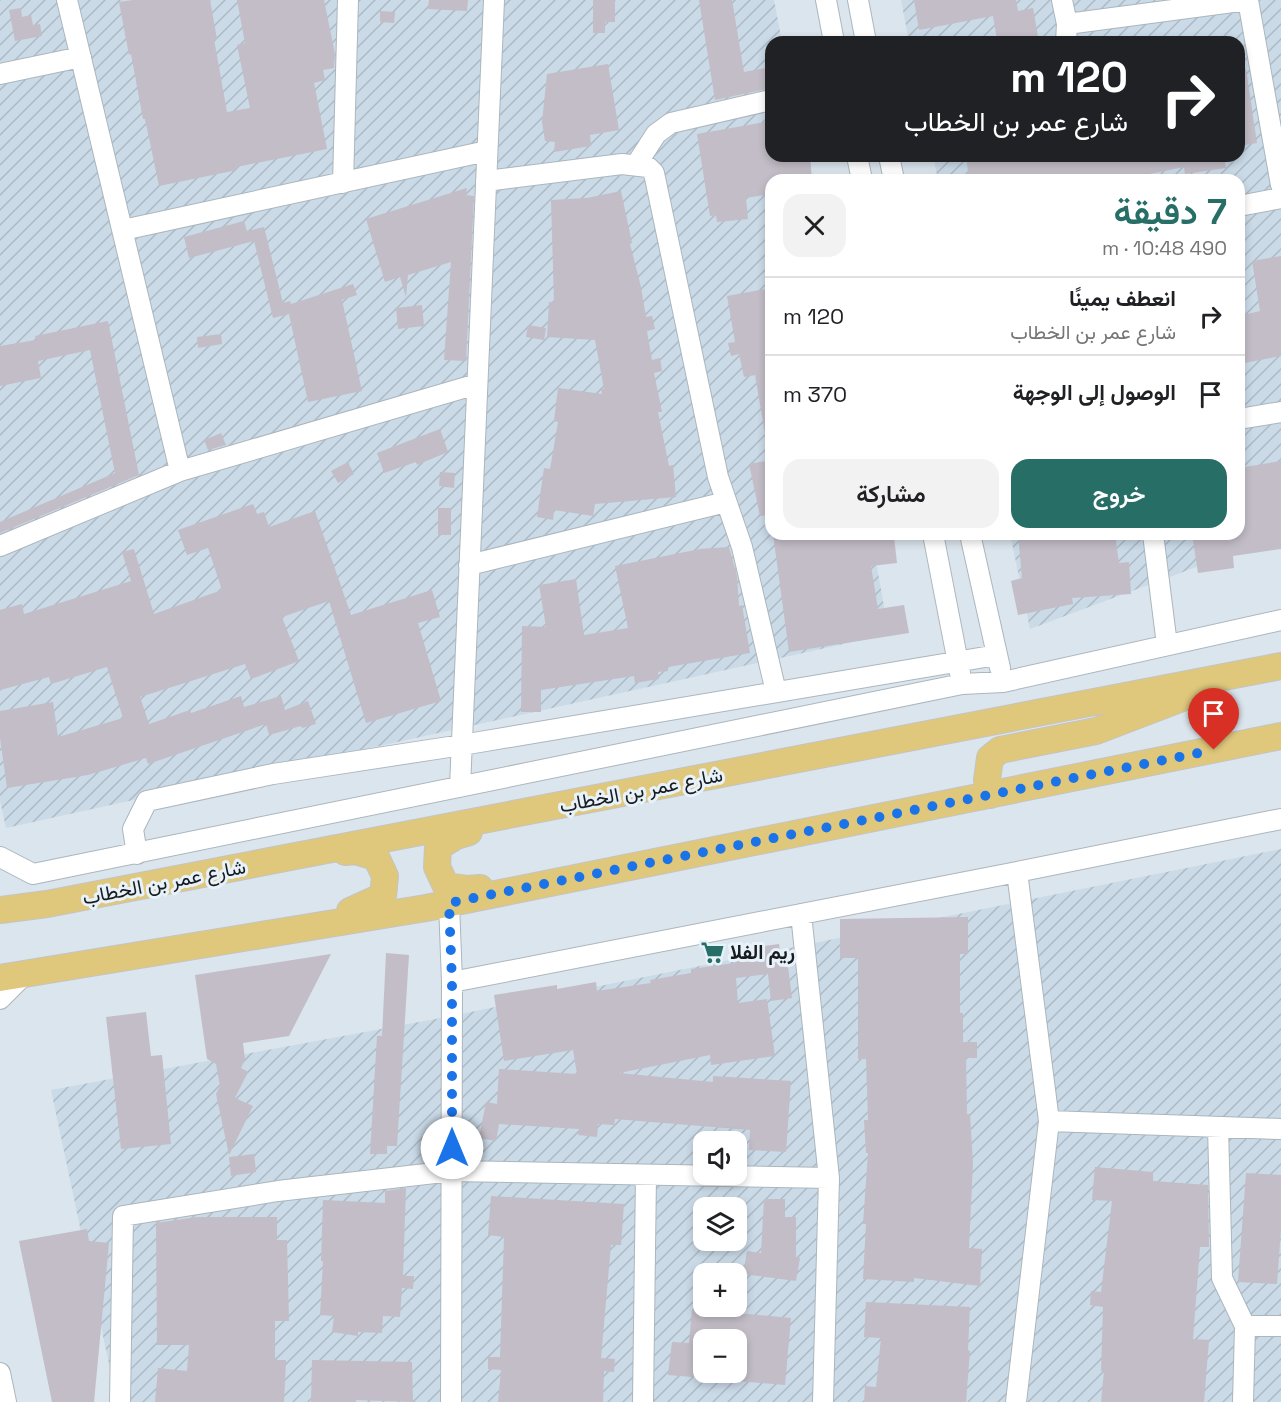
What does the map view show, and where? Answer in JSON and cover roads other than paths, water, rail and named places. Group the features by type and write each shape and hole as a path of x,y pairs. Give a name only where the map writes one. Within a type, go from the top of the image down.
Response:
{"main road":[{"name":"شارع عمر بن الخطاب","path":"0,910 47,904 1281,666"},
{"path":"990,795 987,780 990,758 1000,750 1096,731 1247,672"},
{"path":"12,976 449,903 1281,736"},
{"path":"550,808 456,836 438,847 437,867 446,886 468,889 577,878"},
{"path":"244,866 355,850 376,857 385,876 383,896 357,909 268,934"},
{"path":"0,892 47,904"}],"street":[{"path":"67,0 180,471"},
{"path":"343,183 348,0"},
{"path":"460,787 494,0"},
{"path":"826,0 833,36"},
{"path":"858,0 865,36"},
{"path":"1062,0 1066,33 1248,0 1281,185"},
{"path":"0,74 81,57"},
{"path":"636,165 656,134 671,123 765,101"},
{"path":"123,230 487,151"},
{"path":"486,181 622,164 648,167 654,173 718,477 742,547 776,692"},
{"path":"1245,205 1281,198"},
{"path":"0,546 180,471 477,384"},
{"path":"1245,418 1281,412"},
{"path":"469,565 726,502"},
{"path":"934,540 963,684"},
{"path":"971,540 1003,682"},
{"path":"1154,540 1167,645"},
{"path":"0,857 33,874 963,684 1003,682 1281,620"},
{"path":"137,854 133,829 147,801 273,774 462,746 997,655"},
{"path":"452,982 1281,819"},
{"path":"1016,1402 1049,1121 1017,872"},
{"path":"449,903 452,982 451,1402"},
{"path":"801,914 829,1178 823,1402"},
{"path":"0,999 12,976"},
{"path":"1049,1121 1281,1129"},
{"path":"1218,1127 1222,1278 1245,1326 1243,1402"},
{"path":"120,1402 123,1216 278,1191 452,1171 829,1178"},
{"path":"644,1402 646,1175"},
{"path":"1245,1326 1281,1326"},
{"path":"0,1373 6,1402"}],"place":[{"name":"ريم الفلا","path":"712,952"}]}
